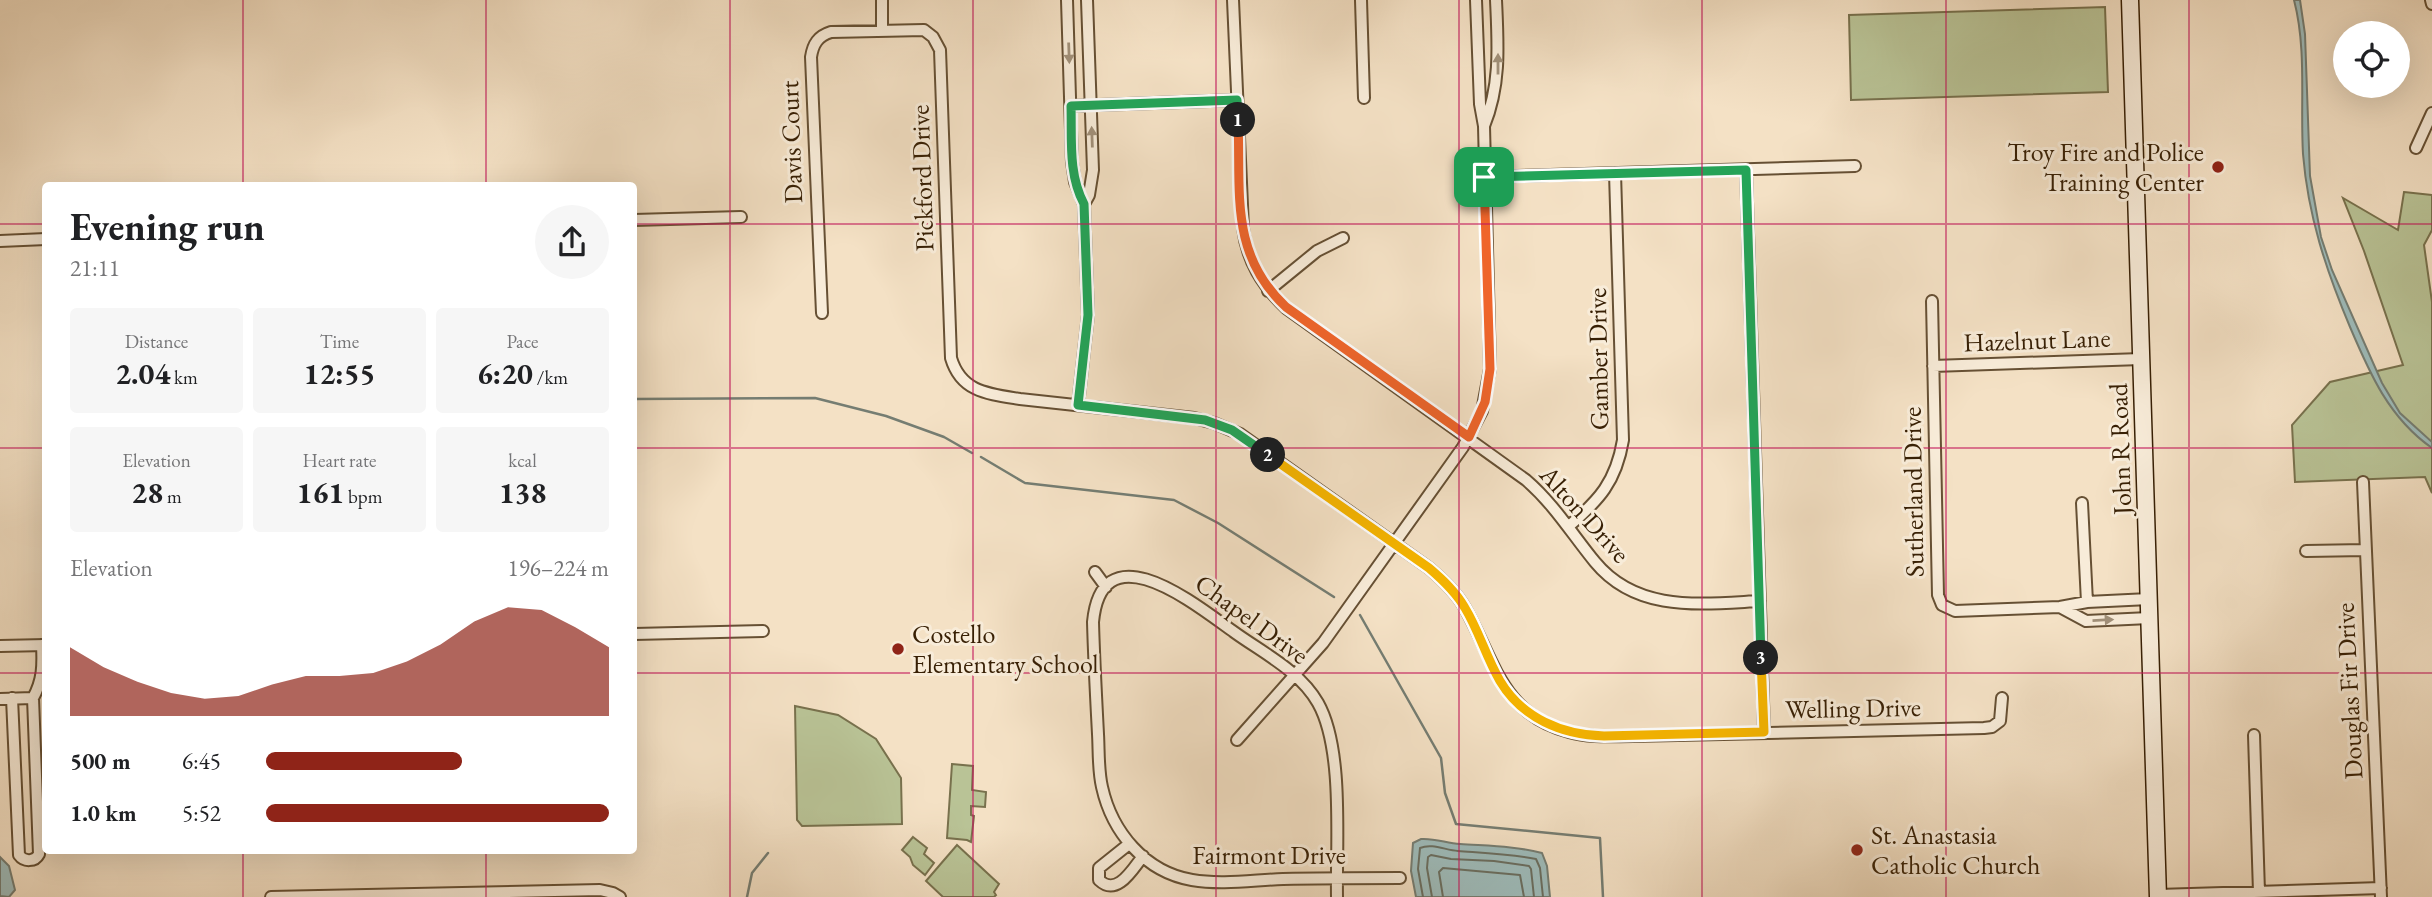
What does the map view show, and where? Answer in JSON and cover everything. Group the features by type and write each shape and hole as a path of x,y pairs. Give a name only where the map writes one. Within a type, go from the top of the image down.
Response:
{"main road":[{"name":"John R Road","path":"2130,0 2158,896"}],"street":[{"path":"881,0 882,30"},
{"path":"1067,0 1073,172 1084,204 1088,315 1078,405"},
{"path":"1084,204 1089,195 1093,170 1087,0"},
{"name":"Alton Drive","path":"1233,0 1244,240 1251,261 1269,290 1286,307 1469,437 1535,488 1606,574 1639,595 1675,603 1760,601"},
{"path":"1361,0 1364,98"},
{"path":"1237,740 1323,643 1469,437 1485,402 1490,369 1484,126 1479,104 1476,5 1496,5 1497,76 1493,105 1484,126"},
{"path":"1068,24 1088,23"},
{"name":"Davis Court","path":"822,313 812,51 819,37 831,32 882,30"},
{"name":"Pickford Drive","path":"882,30 924,30 933,37 940,50 951,358 956,372"},
{"path":"1071,106 1237,100"},
{"path":"2416,148 2432,113"},
{"path":"1484,177 1855,166"},
{"path":"1746,170 1764,732"},
{"name":"Gamber Drive","path":"1569,526 1593,505 1605,489 1618,463 1623,440 1615,173"},
{"path":"637,220 741,217"},
{"path":"1269,290 1317,251 1343,238"},
{"path":"0,241 42,239"},
{"name":"Sutherland Drive","path":"1931,301 1937,455 1935,517 1938,595 1941,605 1955,611 2060,607 2087,602 2149,599"},
{"name":"Hazelnut Lane","path":"1933,366 2141,359"},
{"name":"Welling Drive","path":"956,372 966,384 993,394 1195,418 1232,430 1429,568 1447,584 1465,607 1500,682 1516,701 1544,723 1569,732 1586,736 1984,728 1997,724 2002,717 2002,698"},
{"name":"Douglas Fir Drive","path":"2363,482 2381,892"},
{"path":"2082,503 2087,602"},
{"path":"2306,551 2365,550"},
{"path":"1095,572 1106,587"},
{"name":"Chapel Drive","path":"1106,587 1113,580 1137,576 1153,580 1183,596 1296,676 1318,703 1330,732 1335,779 1337,897"},
{"name":"Fairmont Drive","path":"1106,587 1101,590 1095,604 1093,622 1101,785 1115,827 1129,844 1170,874 1192,880 1400,878"},
{"name":"Sutherland Drive","path":"2060,607 2086,621 2150,618"},
{"path":"637,634 763,631"},
{"path":"0,646 42,645"},
{"path":"12,698 19,855 27,860 39,854 33,698 42,677"},
{"path":"0,699 33,698"},
{"path":"2254,735 2259,892"},
{"path":"15,782 36,781"},
{"path":"1129,844 1099,868 1099,880 1104,886 1111,888 1121,884 1143,856"},
{"path":"271,897 499,895 600,890 620,897"},
{"path":"2158,896 2259,892 2381,892"}],"green space":[{"path":"2105,7 2108,92 1851,100 1849,15"},
{"path":"2404,192 2432,195 2432,230 2424,245 2432,302 2432,493 2425,477 2295,482 2292,425 2330,382 2403,365 2343,198 2398,230"},
{"path":"795,706 838,715 876,739 901,778 902,824 802,826 797,820"},
{"path":"952,764 973,766 972,790 986,792 985,807 971,806 971,815 974,816 971,842 947,838"},
{"path":"913,837 927,848 924,854 934,863 925,875 902,850"},
{"path":"957,845 999,884 994,897 943,897 926,881"}],"water":[{"path":"2294,0 2300,0 2305,34 2310,176 2321,237 2332,270 2382,383 2400,413 2432,442 2432,448 2404,423 2382,394 2341,306 2326,264 2305,177 2302,57"},
{"path":"1421,839 1542,853 1547,866 1550,897 1416,897 1411,871 1413,843"},
{"path":"0,857 9,866 15,890 9,897 0,896"}],"waterway":[{"path":"637,399 815,398 886,416 944,437 972,453"},
{"path":"981,457 1025,483 1174,500 1218,523 1334,597"},
{"path":"1360,615 1441,758 1445,793 1456,824 1600,838 1603,897"},
{"path":"747,897 752,873 768,853"}],"place":[{"name":"Troy Fire and Police Training Center","path":"2218,167"},
{"name":"Costello Elementary School","path":"898,649"},
{"name":"St. Anastasia Catholic Church","path":"1857,850"}],"route":[{"path":"1237,100 1242,228 1251,261 1261,280 1272,295 1286,307 1469,437 1485,402 1491,353 1484,177 1746,170 1764,732 1586,736 1544,723 1516,701 1500,682 1465,607 1447,584 1429,568 1240,434 1195,418 1078,405 1088,315 1084,204 1073,172 1071,106 1237,100"}]}
